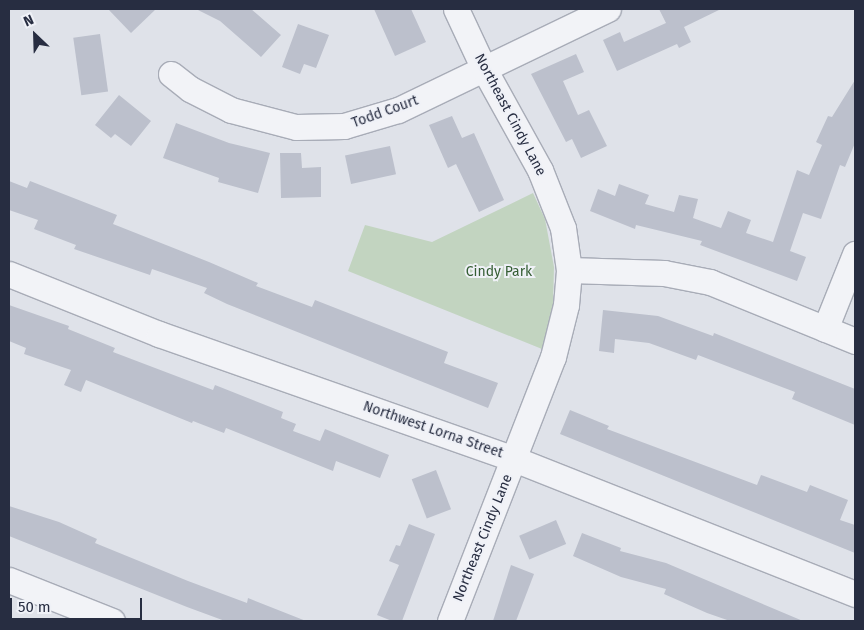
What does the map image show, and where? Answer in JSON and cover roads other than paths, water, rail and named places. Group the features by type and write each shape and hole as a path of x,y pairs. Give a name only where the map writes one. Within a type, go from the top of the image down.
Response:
{"street":[{"name":"Northeast Cindy Lane","path":"450,621 553,357 566,306 569,270 563,228 540,170 484,69 456,9"},
{"name":"Todd Court","path":"171,74 190,89 231,110 296,127 344,126 398,110 608,9"},
{"path":"825,330 855,254"},
{"path":"569,270 664,273 710,282 855,341"},
{"name":"Northwest Lorna Street","path":"9,274 158,334 514,459 855,594"},
{"path":"9,580 112,621"}],"park label":[{"name":"Cindy Park","path":"499,272"}]}
